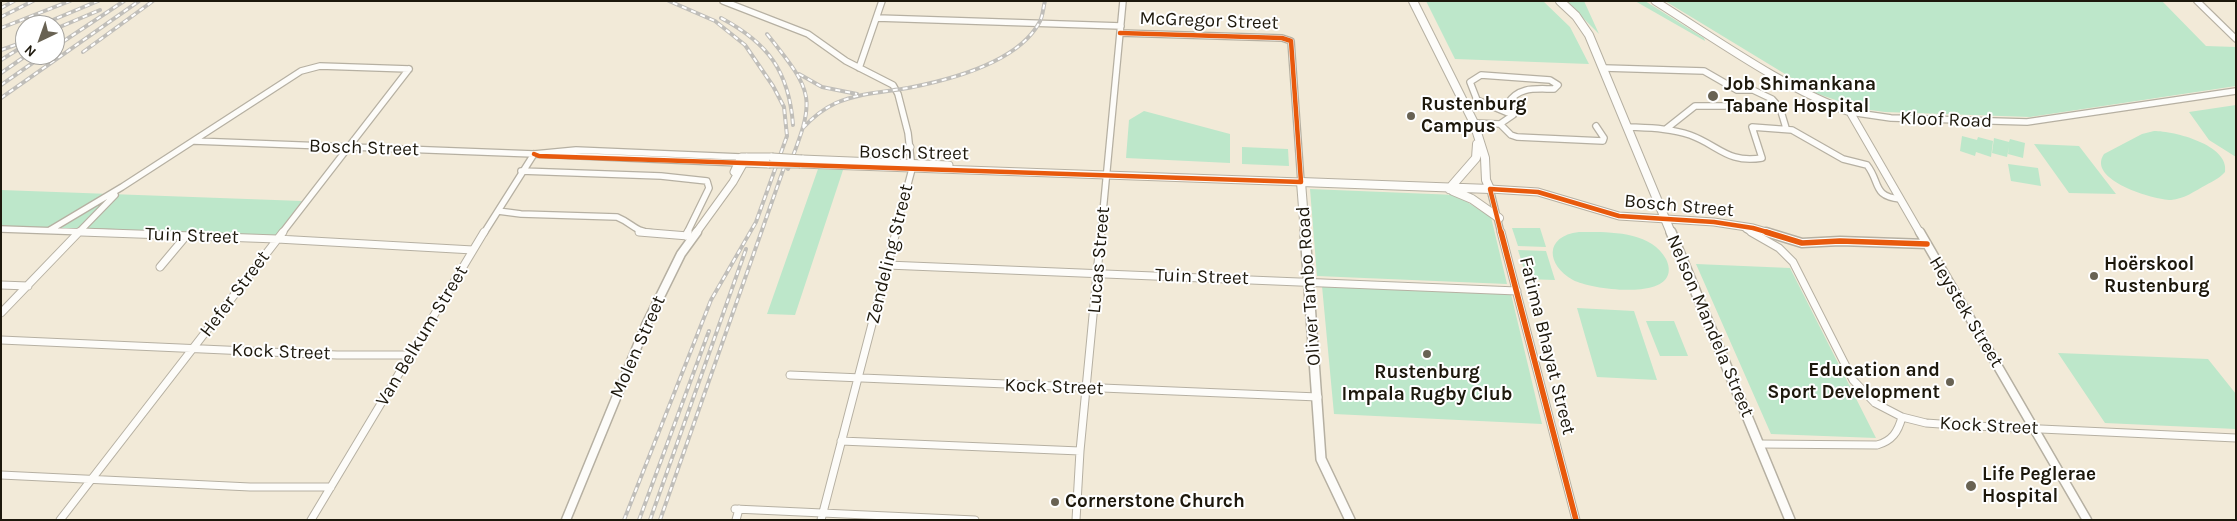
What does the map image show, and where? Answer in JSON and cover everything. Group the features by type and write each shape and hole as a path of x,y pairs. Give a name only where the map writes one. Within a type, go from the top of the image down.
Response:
{"main road":[{"name":"Fatima Bhayat Street","path":"1412,1 1474,123 1485,158 1486,180 1490,189"},
{"name":"Nelson Mandela Street","path":"1560,1 1587,30 1604,68 1790,520"},
{"path":"1466,108 1478,154 1446,188 1464,195 1499,218"},
{"name":"Bosch Street","path":"1301,182 1490,189"},
{"name":"Oliver Tambo Road","path":"1301,182 1321,459 1347,517"}],"street":[{"name":"Zendeling Street","path":"723,1 808,34 859,68 893,85 898,94 910,147 912,165 822,516"},
{"path":"859,68 882,1"},
{"name":"Lucas Street","path":"1076,520 1080,451 1123,1"},
{"name":"Kloof Road","path":"1655,1 1795,88 1825,103 1850,112 1900,119 2027,122 2236,91"},
{"path":"2196,1 2236,39"},
{"name":"McGregor Street","path":"877,18 1282,38 1291,41 1292,47"},
{"name":"Oliver Tambo Road","path":"1292,47 1301,182"},
{"name":"Hefer Street","path":"60,520 409,68 328,66 311,68 289,79 194,141"},
{"path":"1604,68 1704,71 1736,90 1753,90 1776,102 1780,108 1786,128"},
{"path":"1474,123 1501,124 1508,122 1512,115 1508,103 1513,97 1529,88 1554,89 1558,87 1557,84 1546,79 1481,75 1470,81 1469,84 1480,102 1512,115"},
{"path":"1666,129 1695,106 1725,106"},
{"name":"Heystek Street","path":"1850,112 2035,428 2083,517"},
{"path":"1501,124 1511,135 1517,137 1603,141 1604,138 1596,126"},
{"path":"1628,127 1666,129 1698,139 1728,158 1756,159 1762,158 1762,154 1752,127 1786,128 1843,158 1866,165 1882,195 1886,198 1900,199"},
{"path":"47,231 64,223 194,141"},
{"name":"Bosch Street","path":"194,141 534,154 539,156 770,160 912,165 963,169 1301,182"},
{"path":"891,161 910,147"},
{"name":"Van Belkum Street","path":"311,520 473,250 534,154"},
{"path":"737,176 743,160"},
{"path":"730,186 743,160"},
{"name":"Bosch Street","path":"743,160 755,163 770,160"},
{"name":"Bosch Street","path":"801,162 891,161 912,165"},
{"path":"737,176 755,163"},
{"path":"522,171 661,176 707,181 709,188 686,236"},
{"name":"Molen Street","path":"566,520 646,325 680,254 737,176"},
{"path":"1,314 122,187"},
{"name":"Bosch Street","path":"1490,189 1538,192 1610,215 1738,226 1770,232 1802,243 1840,241 1927,244"},
{"name":"Fatima Bhayat Street","path":"1490,189 1576,520"},
{"path":"498,211 521,214 617,218 627,221 639,232 695,236"},
{"name":"Kock Street","path":"1738,226 1759,234 1787,254 1801,274 1852,380 1875,403 1902,417 1926,423 2236,438"},
{"name":"Tuin Street","path":"1,230 277,239 473,250"},
{"path":"160,267 186,236"},
{"name":"Tuin Street","path":"887,264 1517,290"},
{"path":"1,285 28,286"},
{"name":"Kock Street","path":"1,340 337,355 411,355"},
{"name":"Kock Street","path":"790,375 1318,397"},
{"path":"1759,444 1877,445 1892,440 1902,417"},
{"path":"841,441 1080,451"},
{"path":"1,475 250,487 331,487"},
{"path":"736,520 737,509 822,516 975,520"}],"green space":[{"path":"1426,1 1543,1 1570,27 1589,64 1455,59"},
{"path":"1566,1 1584,1 1599,34"},
{"path":"1635,1 1645,1 1704,38 1705,41"},
{"path":"1665,1 2162,1 2206,46 2236,47 2236,86 2030,117 1885,112 1862,109 1818,94"},
{"path":"2236,105 2236,157 2209,140 2189,112"},
{"path":"1144,111 1230,134 1230,163 1126,158 1129,120"},
{"path":"2154,131 2187,137 2210,147 2219,154 2224,162 2225,172 2189,194 2171,200 2124,187 2104,172 2101,163 2104,154 2142,134"},
{"path":"1962,136 1977,140 1978,137 1993,141 1991,157 1976,152 1975,156 1960,151"},
{"path":"1994,138 2009,142 2010,139 2025,143 2023,158 2008,154 2009,147 2007,157 1992,153"},
{"path":"2034,144 2079,146 2116,194 2069,193"},
{"path":"1242,147 1288,149 1289,166 1242,164"},
{"path":"2008,164 2038,168 2041,186 2011,181"},
{"path":"818,169 843,170 795,315 767,314"},
{"path":"1310,189 1456,195 1491,217 1507,284 1317,276"},
{"path":"1,190 302,201 275,237 1,226"},
{"path":"1512,228 1540,228 1546,247 1518,246"},
{"path":"1579,232 1615,233 1639,238 1650,243 1666,259 1669,273 1660,284 1637,290 1607,289 1573,280 1558,267 1553,252 1555,245 1560,239"},
{"path":"1518,250 1546,251 1555,280 1527,279"},
{"path":"1696,264 1790,268 1876,438 1771,434"},
{"name":"Rustenburg Impala Rugby Club","path":"1322,286 1511,294 1542,424 1334,414"},
{"path":"1577,308 1634,311 1657,380 1597,377"},
{"path":"1646,321 1674,321 1688,356 1660,356"},
{"path":"2058,353 2208,359 2236,394 2236,429 2105,423"}],"railway":[{"path":"1,8 14,1"},
{"path":"1,17 33,1"},
{"path":"1,28 70,1"},
{"path":"65,15 98,1"},
{"path":"65,40 124,1"},
{"path":"1,98 139,1"},
{"path":"83,52 153,1"},
{"path":"624,520 711,300 756,222 787,136 784,107 773,86 745,45 715,21 669,1"},
{"path":"803,128 814,117 836,103 863,95 943,80 999,59 1029,37 1040,21 1045,1"},
{"path":"65,25 100,10"},
{"path":"721,18 752,38 773,61 787,89 793,125"},
{"path":"767,34 794,70 802,84 806,97 803,126 788,169"},
{"path":"1,50 15,45"},
{"path":"1,60 15,51"},
{"path":"1,73 15,63"},
{"path":"1,85 30,65"},
{"path":"799,74 822,87 857,94"},
{"path":"660,520 787,159"},
{"path":"650,520 746,249"},
{"path":"639,520 709,331"}],"cycle path":[{"path":"534,154 539,156 1301,182 1291,41 1282,38 1120,33"},
{"path":"1576,520 1490,189 1538,192 1619,216 1714,222 1753,228 1802,243 1840,241 1927,244"}],"place":[{"name":"Job Shimankana Tabane Hospital","path":"1713,96"},
{"name":"Rustenburg Campus","path":"1411,116"},
{"name":"Hoërskool Rustenburg","path":"2094,276"},
{"name":"Rustenburg Impala Rugby Club","path":"1427,354"},
{"name":"Education and Sport Development","path":"1950,382"},
{"name":"Life Peglerae Hospital","path":"1971,486"},
{"name":"Cornerstone Church","path":"1055,502"}]}
